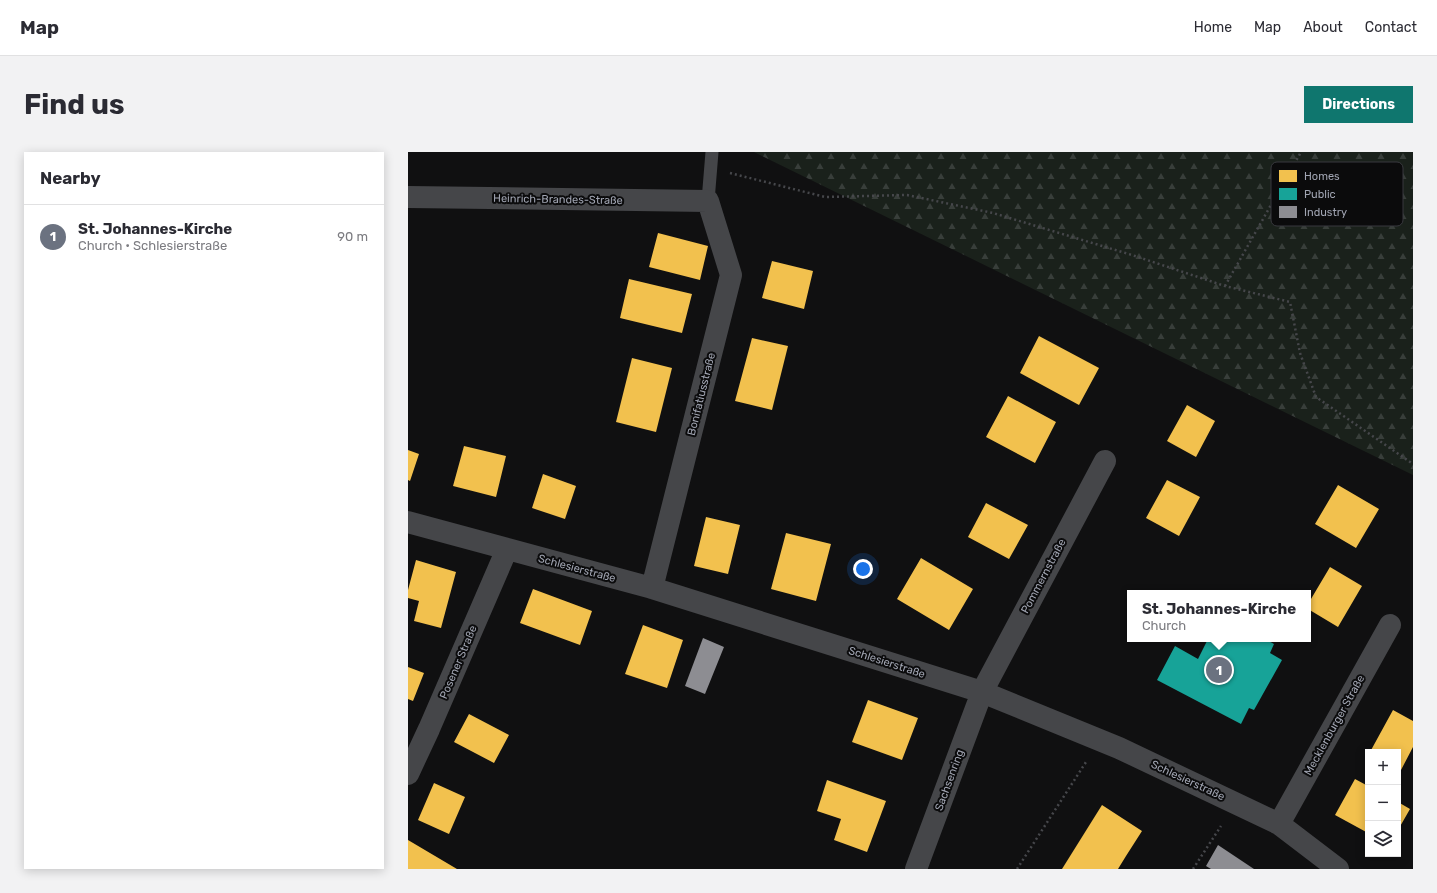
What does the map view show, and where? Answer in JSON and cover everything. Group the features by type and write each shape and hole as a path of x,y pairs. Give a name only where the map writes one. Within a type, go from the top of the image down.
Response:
{"street":[{"name":"Heinrich-Brandes-Straße","path":"408,197 708,201"},
{"name":"Bonifatiusstraße","path":"652,588 730,275 708,201"},
{"name":"Pommernstraße","path":"982,692 1105,461"},
{"name":"Schlesierstraße","path":"408,522 652,588 982,692 1119,748 1279,824 1338,869"},
{"name":"Posener Straße","path":"408,774 507,549"},
{"name":"Mecklenburger Straße","path":"1279,824 1390,625"},
{"name":"Sachsenring","path":"916,869 982,692"}],"lane":[{"path":"708,201 712,152"}],"path":[{"path":"1295,162 1301,152"},
{"path":"710,167 825,197 907,195 993,213 1132,255 1225,286 1290,302 1300,353 1316,397 1413,464"},
{"path":"1225,286 1271,205"},
{"path":"1017,869 1100,740"},
{"path":"1194,869 1236,803"}],"green space":[{"path":"754,152 1413,152 1413,475"}],"building: Homes":[{"path":"658,233 708,246 700,280 649,267"},
{"path":"772,261 813,271 804,309 762,298"},
{"path":"629,279 692,294 682,333 620,318"},
{"path":"1039,336 1099,368 1079,405 1020,373"},
{"path":"752,338 788,346 772,410 735,401"},
{"path":"632,358 672,368 656,432 616,422"},
{"path":"1008,396 1056,422 1035,463 986,437"},
{"path":"1187,405 1215,421 1196,457 1167,441"},
{"path":"464,446 506,456 496,497 453,486"},
{"path":"408,450 419,454 410,481 408,480"},
{"path":"543,474 576,486 565,519 532,508"},
{"path":"1167,480 1200,497 1179,536 1146,518"},
{"path":"1338,485 1379,509 1356,548 1315,524"},
{"path":"986,503 1028,525 1009,559 968,537"},
{"path":"706,517 740,525 728,574 694,566"},
{"path":"786,533 831,544 816,601 771,589"},
{"path":"921,558 973,589 949,630 897,599"},
{"path":"416,560 456,572 441,628 414,621 419,601 408,598 408,590"},
{"path":"1330,567 1362,586 1338,627 1311,611 1311,599"},
{"path":"533,589 592,611 580,645 520,623"},
{"path":"643,625 683,640 667,688 625,674"},
{"path":"408,667 424,673 413,701 408,699"},
{"path":"868,700 918,718 902,760 852,742"},
{"path":"1393,710 1413,721 1413,747 1401,770 1401,749 1372,749"},
{"path":"469,714 509,735 494,763 454,742"},
{"path":"1355,779 1365,784 1365,831 1335,815"},
{"path":"827,780 886,801 867,852 834,840 841,819 817,811"},
{"path":"434,783 465,797 449,834 418,820"},
{"path":"1401,804 1410,809 1401,825"},
{"path":"1102,805 1142,831 1118,869 1062,869"},
{"path":"408,840 457,869 408,869"}],"building: Public":[{"path":"1206,642 1270,642 1274,644 1270,653 1282,660 1254,710 1249,708 1241,724 1157,680 1175,646 1198,659"}],"building: Industry":[{"path":"703,638 724,647 705,694 685,686"},
{"path":"1218,845 1254,869 1211,869 1206,866"}],"place":[{"name":"St. Johannes-Kirche","path":"1219,670"}]}
